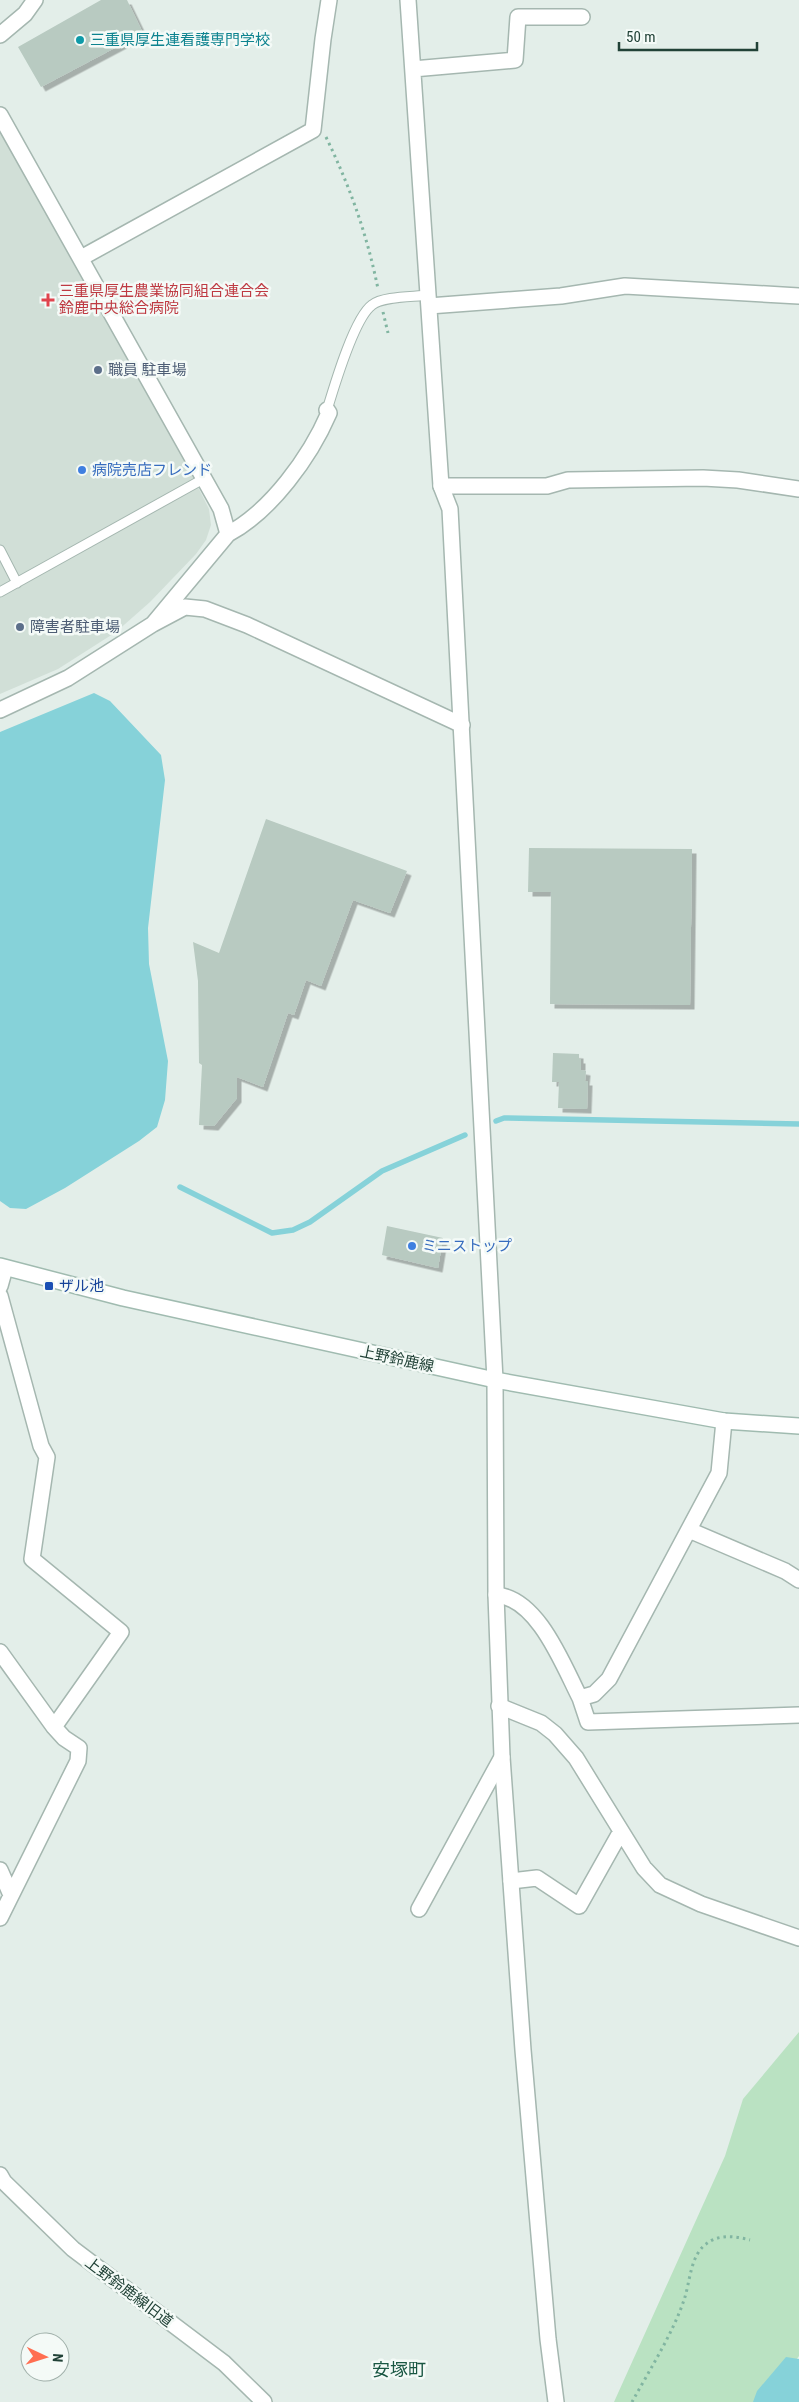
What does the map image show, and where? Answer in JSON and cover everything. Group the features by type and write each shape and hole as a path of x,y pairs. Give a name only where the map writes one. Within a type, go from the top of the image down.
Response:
{"street":[{"path":"0,35 25,14 35,0"},
{"path":"81,258 313,130 322,39 329,0"},
{"path":"408,0 442,486 450,509 462,725 494,1380 496,1595 502,1757 523,2050 548,2339 556,2402"},
{"path":"413,69 515,60 518,17 582,17"},
{"path":"0,115 222,509 228,534"},
{"path":"429,301 561,296 625,286 799,296"},
{"path":"154,624 228,534 242,526 294,474 318,437 328,413 327,410"},
{"path":"442,486 547,486 568,480 704,478 738,480 799,489"},
{"path":"0,710 68,678 154,624 185,607 205,609 247,626 462,725"},
{"path":"0,1286 2,1267"},
{"name":"上野鈴鹿線","path":"2,1267 123,1298 494,1380 724,1421 799,1426"},
{"path":"0,1296 24,1388 41,1446 47,1457 32,1559 121,1632 54,1727"},
{"path":"580,1698 594,1694 609,1679 719,1473 724,1421"},
{"path":"689,1530 786,1571 799,1580"},
{"path":"496,1595 508,1596 521,1603 550,1639 580,1698 588,1722 799,1715"},
{"path":"0,1652 54,1727 64,1738 79,1748 78,1761 0,1918"},
{"path":"499,1706 542,1723 555,1734 576,1758 620,1833 644,1868 660,1885 701,1904 799,1938"},
{"path":"419,1909 502,1757"},
{"path":"511,1882 537,1878 579,1906 620,1833"},
{"path":"0,1870 11,1895"},
{"name":"上野鈴鹿線旧道","path":"1,2180 73,2249 224,2363 264,2402"}],"lane":[{"path":"327,410 341,366 364,312 372,304 381,301 429,301"},
{"path":"0,592 205,478"},
{"path":"0,550 17,583"}],"path":[{"path":"313,130 324,133 348,182 368,241 388,333"},
{"path":"632,2402 684,2302 694,2264 704,2245 715,2238 724,2237 740,2237 750,2240"}],"shaded area":[{"name":"三重県厚生農業協同組合連合会 鈴鹿中央総合病院","path":"0,128 190,471 209,509 211,525 206,540 196,554 150,602 116,632 58,669 0,694"}],"green space":[{"path":"799,2032 799,2356 765,2402 614,2402 725,2156 743,2099"}],"water":[{"path":"94,693 110,701 161,755 165,780 148,928 149,964 168,1061 165,1100 157,1127 139,1141 65,1188 26,1209 10,1208 0,1201 0,732"},
{"path":"786,2357 799,2359 799,2402 753,2402 757,2391"}],"building":[{"name":"三重県厚生連看護専門学校","path":"101,0 127,0 143,33 41,87 18,47"},
{"path":"266,819 407,871 390,913 353,900 321,986 306,980 294,1015 288,1013 263,1087 237,1077 237,1098 214,1126 199,1125 202,1065 199,1063 198,981 193,942 219,953"},
{"path":"529,848 692,849 690,1005 550,1004 551,892 528,892"},
{"path":"553,1053 579,1054 581,1070 586,1071 585,1081 588,1081 587,1109 558,1108 559,1082 552,1082"},
{"name":"ミニストップ","path":"387,1226 443,1238 438,1268 382,1255"}],"waterway":[{"path":"496,1121 504,1118 799,1124"},
{"path":"180,1187 272,1233 293,1230 310,1222 382,1171 465,1135"}],"place":[{"name":"三重県厚生連看護専門学校","path":"80,40"},
{"name":"三重県厚生農業協同組合連合会 鈴鹿中央総合病院","path":"48,300"},
{"name":"職員 駐車場","path":"98,370"},
{"name":"病院売店フレンド","path":"82,470"},
{"name":"障害者駐車場","path":"20,627"},
{"name":"ミニストップ","path":"412,1246"},
{"name":"ザル池","path":"49,1286"}],"district":[{"name":"安塚町","path":"399,2369"}]}
